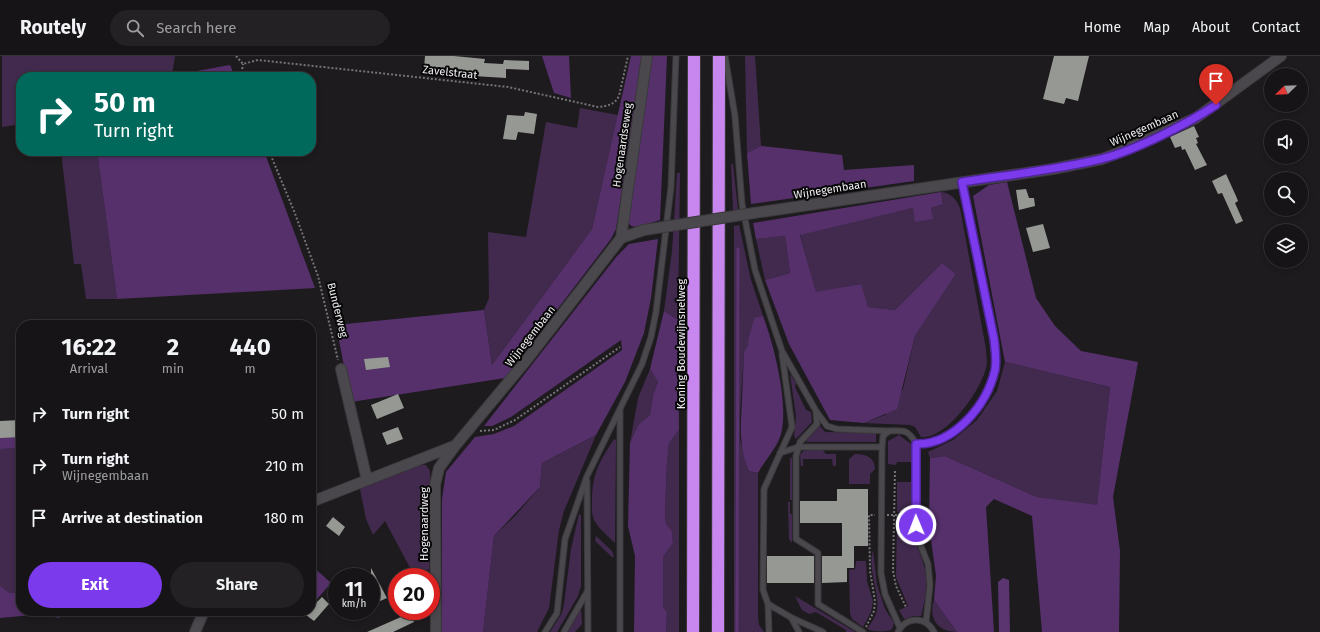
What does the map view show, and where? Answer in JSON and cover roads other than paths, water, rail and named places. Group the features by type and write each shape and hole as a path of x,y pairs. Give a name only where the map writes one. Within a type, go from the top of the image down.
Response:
{"highway":[{"name":"Koning Boudewijnsnelweg","path":"693,632 694,56"},
{"path":"718,632 719,56"}],"street":[{"name":"Hogenaardseweg","path":"621,238 647,56"},
{"name":"Wijnegembaan","path":"455,446 525,362 621,238 644,230 1053,169 1102,159 1118,154 1196,118 1281,56"},
{"path":"340,370 367,480"},
{"path":"316,500 455,446"},
{"name":"Hogenaardweg","path":"436,632 435,485 438,468 455,446"},
{"path":"196,632 202,616"}],"lane":[{"path":"545,632 557,613 565,539 587,476 642,364 656,312 671,187 676,56"},
{"path":"725,56 735,116 742,204 755,270 782,351 792,427 764,489 763,590 768,604 769,632"},
{"path":"916,444 926,444 946,438 961,425 974,412 988,388 995,369 996,354 994,339 962,182"},
{"path":"782,351 816,411 823,422 831,428 889,431 903,430 911,435 916,444 917,536 928,564 930,585 926,622"},
{"path":"620,410 620,632"},
{"path":"816,411 817,424 802,439 798,447 795,471 796,539 818,553 818,604 863,632"},
{"path":"889,431 883,436 882,447 880,573 885,594 899,630 910,620 918,620 926,622 935,632"},
{"path":"780,453 798,447 882,447"},
{"path":"587,476 588,632"},
{"path":"564,632 588,591"},
{"path":"768,604 792,618 823,632"},
{"path":"792,618 799,632"}],"waterway":[{"path":"737,632 738,249"}]}
